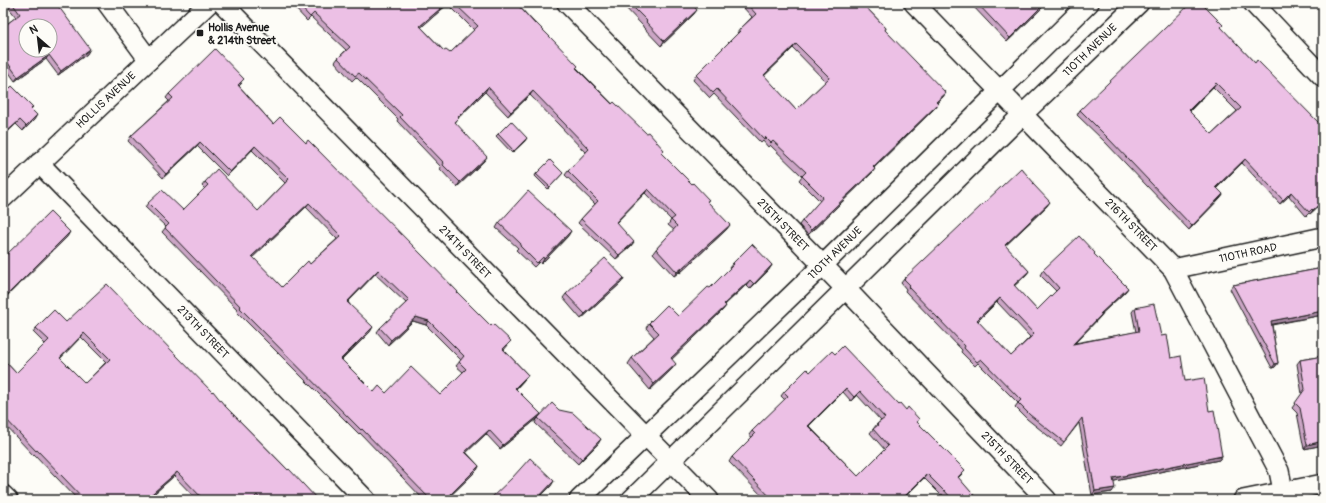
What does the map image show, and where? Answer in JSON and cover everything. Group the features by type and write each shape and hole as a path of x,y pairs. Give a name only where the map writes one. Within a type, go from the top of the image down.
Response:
{"street":[{"path":"107,3 150,60"},
{"name":"HOLLIS AVENUE","path":"3,198 209,3"},
{"name":"214TH STREET","path":"222,3 709,500"},
{"name":"215TH STREET","path":"567,3 846,289 1047,500"},
{"name":"216TH STREET","path":"914,3 1000,92 1024,114 1173,269 1279,471 1284,496"},
{"name":"110TH AVENUE","path":"579,500 822,266 1089,3"},
{"name":"110TH AVENUE","path":"631,500 1139,3"},
{"path":"1253,3 1323,77"},
{"name":"213TH STREET","path":"39,163 366,500"},
{"name":"110TH ROAD","path":"1173,269 1323,237"},
{"path":"1242,500 1284,496 1323,484"},
{"path":"3,495 8,500"}],"building":[{"path":"12,3 56,3 90,49 61,71 51,58 58,58 58,18 18,18 18,58 45,58 18,77 3,56 3,27 20,14"},
{"path":"297,3 447,3 420,26 444,51 446,50 450,53 478,26 454,3 516,3 578,66 576,68 612,104 614,102 646,133 648,132 664,150 661,153 692,184 693,183 709,200 707,201 730,225 677,272 656,249 677,226 671,220 675,217 648,189 616,222 634,242 619,255 581,219 598,201 568,171 589,149 533,91 511,112 488,87 458,117 459,118 455,122 487,157 460,182 400,117 402,115 359,73 355,76 338,58 350,47 314,13 310,17"},
{"path":"629,3 691,3 697,10 664,41"},
{"path":"746,3 862,3 886,28 885,30 946,93 936,102 938,104 873,167 875,169 811,230 802,221 823,197 802,176 806,172 773,141 771,143 765,137 764,139 717,89 713,93 696,75 756,14","holes":["796,44 829,78 796,110 764,75"]},
{"path":"977,3 1045,3 1010,38"},
{"path":"1191,3 1201,3 1223,25 1221,27 1255,63 1257,60 1323,127 1323,201 1309,212 1291,192 1283,200 1245,159 1216,187 1223,194 1192,226 1080,110","holes":["1216,83 1241,108 1212,134 1189,110"]},
{"path":"215,49 244,79 238,85 273,124 280,117 306,143 308,140 491,326 493,324 511,341 503,349 528,375 515,388 541,414 503,445 489,430 465,452 479,466 445,500 431,500 362,429 361,430 240,308 241,307 165,228 169,224 148,203 162,190 183,210 208,185 205,182 217,169 258,211 289,179 255,146 230,172 200,142 166,174 131,136 173,98 169,94","holes":["309,203 341,236 310,264 308,261 282,287 252,256","378,270 409,300 380,328 391,340 416,317 429,321 464,356 459,362 466,369 440,395 411,367 386,393 379,386 374,392 341,359 373,327 347,302"]},
{"path":"12,86 33,107 31,109 37,115 26,126 20,120 3,135 3,95"},
{"path":"511,121 527,138 514,151 498,134"},
{"path":"550,160 563,173 550,187 536,174"},
{"path":"1021,168 1034,183 1033,184 1050,202 1005,245 1029,271 1014,285 1037,310 1059,288 1043,270 1079,236 1095,253 1094,254 1128,288 1100,314 1103,313 1073,344 1139,331 1135,308 1154,304 1161,336 1167,335 1171,358 1181,356 1185,381 1204,378 1209,411 1214,410 1222,456 1113,478 1115,488 1095,491 1082,418 1064,442 1030,415 1018,403 1021,400 981,359 977,362 964,348 965,346 908,287 910,285 904,279","holes":["1000,298 1034,334 1011,356 977,320"]},
{"path":"528,191 571,231 544,259 543,257 537,263 520,246 521,244 499,223"},
{"path":"50,212 70,232 3,299 3,258"},
{"path":"752,244 772,265 754,284 750,280 724,304 726,306 671,358 676,364 654,384 632,358 659,333 649,323 667,305 678,316 708,287 710,288"},
{"path":"605,258 624,278 585,314 566,294"},
{"path":"1323,268 1323,311 1271,321 1278,363 1275,364 1233,285"},
{"path":"107,284 318,500 261,500 257,495 252,500 204,500 177,472 146,500 85,500 4,417 7,415 3,411 3,359 16,373 49,340 36,328 54,310 66,322","holes":["84,333 110,359 85,383 60,358"]},
{"path":"843,346 899,405 900,403 906,410 908,407 919,419 917,422 965,470 958,477 978,500 953,500 927,474 901,500 773,500 732,457 755,434 752,431 788,396 784,392 807,369 810,372 832,351 835,354","holes":["846,388 854,397 860,391 885,418 873,429 888,446 858,476 808,426"]},
{"path":"1323,356 1323,441 1307,445 1300,408 1295,403 1305,389 1300,360"},
{"path":"552,403 559,410 573,413 601,439 582,459 538,418"},
{"path":"530,458 554,481 536,500 489,500 512,478"}],"place":[{"name":"Hollis Avenue & 214th Street","path":"200,33"}]}
